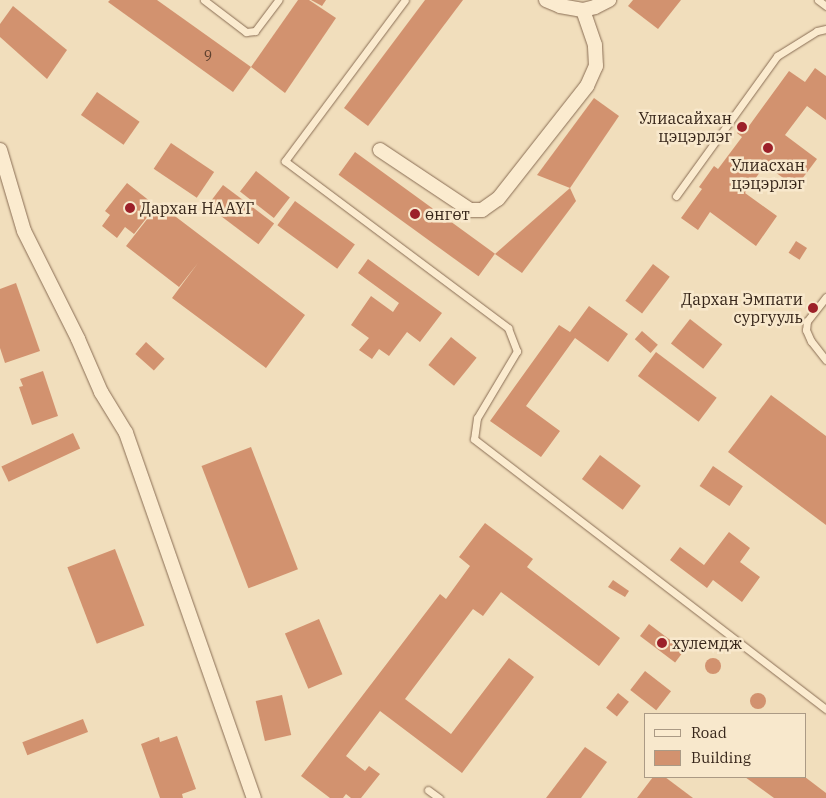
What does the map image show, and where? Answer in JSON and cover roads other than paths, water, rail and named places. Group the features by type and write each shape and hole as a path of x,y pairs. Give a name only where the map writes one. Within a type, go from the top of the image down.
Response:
{"street":[{"path":"546,0 560,6 582,10 595,7 609,0"},
{"path":"380,150 470,210 482,210 498,199 587,86 596,66 595,45 582,10"},
{"path":"0,150 24,231 101,392 126,433 254,798"}],"lane":[{"path":"204,0 246,32 255,31 278,0"},
{"path":"405,0 285,162 508,328 517,351 477,418 474,438 826,710"},
{"path":"818,0 826,6"},
{"path":"676,196 777,56 817,31 826,29"},
{"path":"826,296 807,321 806,330 811,341 826,360"},
{"path":"428,790 439,798"}],"place":[{"name":"Улиасайхан цэцэрлэг","path":"742,127"},
{"name":"Улиасхан цэцэрлэг","path":"768,148"},
{"name":"Дархан НААҮГ","path":"130,208"},
{"name":"өнгөт","path":"415,214"},
{"name":"Дархан Эмпати сургууль","path":"813,308"},
{"name":"хулемдж","path":"662,643"}]}
